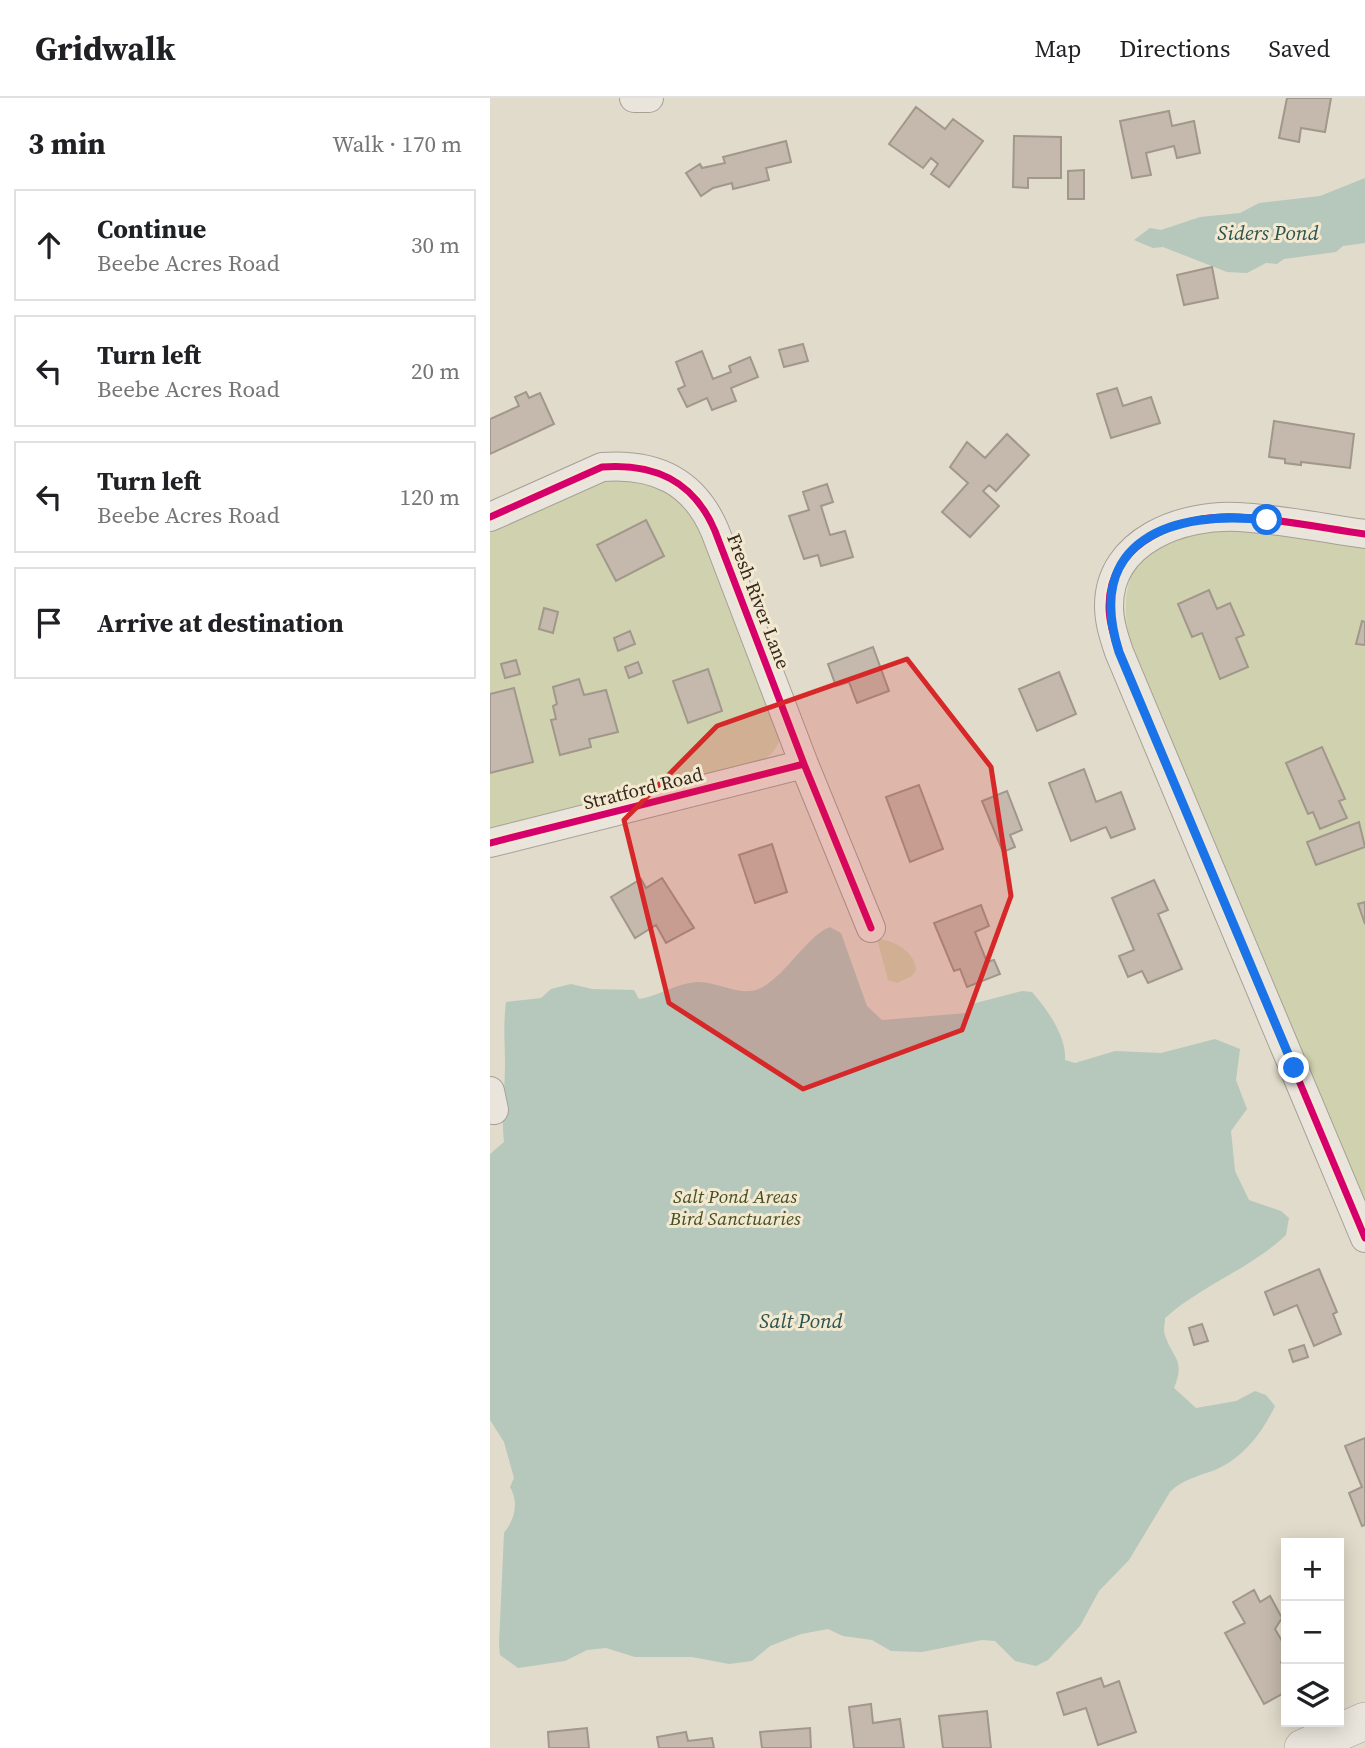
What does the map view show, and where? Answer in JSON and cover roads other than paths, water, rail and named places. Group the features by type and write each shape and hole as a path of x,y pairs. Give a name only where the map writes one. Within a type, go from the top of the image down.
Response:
{"street":[{"path":"634,98 649,98"},
{"name":"Fresh River Lane","path":"490,517 602,467 638,468 657,473 686,488 698,499 716,531 804,764 872,928"},
{"path":"1365,534 1237,517 1207,517 1176,525 1133,549 1118,567 1109,606 1119,652 1365,1238"},
{"name":"Stratford Road","path":"490,843 804,764"},
{"path":"1303,1748 1365,1721"}],"water":[{"name":"Siders Pond","path":"1365,178 1365,243 1343,246 1336,252 1284,259 1277,264 1266,263 1247,273 1227,272 1163,247 1153,248 1134,240 1150,228 1161,230 1200,217 1240,213 1259,203 1320,196"},
{"name":"Salt Pond","path":"830,927 841,933 867,1006 882,1020 967,1013 972,1004 1022,991 1032,992 1044,1007 1063,1042 1065,1060 1075,1063 1115,1051 1161,1053 1215,1039 1240,1049 1236,1080 1247,1109 1231,1131 1235,1171 1249,1200 1281,1211 1289,1218 1286,1235 1257,1258 1179,1306 1165,1318 1164,1331 1177,1359 1179,1371 1174,1388 1196,1408 1236,1401 1255,1391 1266,1395 1275,1406 1258,1435 1243,1452 1225,1465 1185,1481 1170,1492 1129,1560 1099,1591 1080,1626 1048,1660 1036,1666 1015,1661 995,1641 982,1640 922,1652 891,1651 872,1640 843,1636 828,1629 801,1634 770,1646 752,1661 729,1664 692,1657 635,1657 606,1648 587,1650 565,1661 518,1668 500,1655 499,1644 504,1533 515,1511 510,1487 514,1478 504,1442 490,1420 490,1154 504,1142 506,1002 541,998 551,989 571,984 592,989 634,990 639,999 697,982 753,991 770,982 813,938"}],"park label":[{"name":"Salt Pond Areas Bird Sanctuaries","path":"735,1207"}]}
